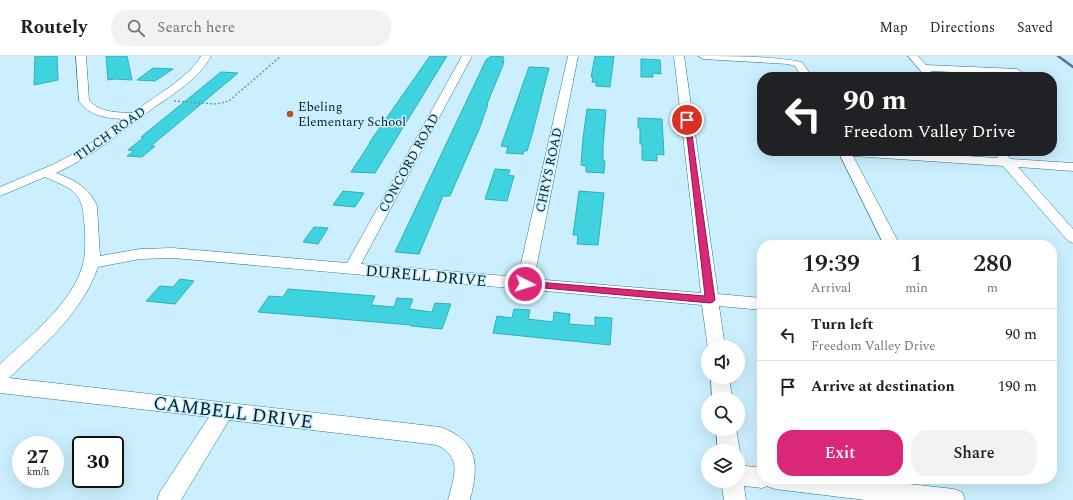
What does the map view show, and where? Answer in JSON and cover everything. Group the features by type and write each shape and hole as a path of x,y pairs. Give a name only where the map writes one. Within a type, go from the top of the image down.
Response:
{"street":[{"path":"81,56 84,101 87,106 99,112 135,117"},
{"name":"TILCH ROAD","path":"0,192 46,173 85,153 197,70 206,56"},
{"name":"CONCORD ROAD","path":"351,269 467,56"},
{"name":"CHRYS ROAD","path":"525,284 573,56"},
{"path":"679,56 715,340"},
{"path":"703,56 784,60 796,62 801,66 804,72"},
{"path":"913,56 927,72"},
{"path":"923,68 1017,72"},
{"path":"846,156 889,240"},
{"path":"903,156 1073,167"},
{"path":"1001,156 1073,238"},
{"path":"0,375 68,308 84,282 91,262 90,206 88,198 84,192 46,173"},
{"name":"DURELL DRIVE","path":"91,262 124,256 155,253 757,304"},
{"name":"CAMBELL DRIVE","path":"0,385 440,436 453,441 461,451 465,461 465,474 459,500"},
{"path":"168,500 223,412"},
{"path":"745,476 757,477"},
{"path":"818,484 954,500"},
{"path":"733,488 735,500"}],"path":[{"path":"172,101 217,104 229,101 281,56"}],"building":[{"path":"35,56 57,56 58,80 34,85"},
{"path":"106,56 127,56 132,80 108,80"},
{"path":"430,56 447,56 375,173 351,172 369,143"},
{"path":"491,56 504,57 502,60 504,60 503,65 487,104 480,127 450,196 443,196 419,254 395,252 486,60"},
{"path":"595,56 614,56 610,87 596,86 596,82 592,82 593,77 591,77"},
{"path":"641,59 660,60 661,74 653,73 653,77 641,77"},
{"path":"529,67 549,68 533,131 527,151 524,151 523,154 506,153 508,147 501,146"},
{"path":"153,68 173,69 155,81 137,80"},
{"path":"221,72 238,73 151,146 155,146 142,157 127,156 134,151 128,150 144,137 141,137"},
{"path":"587,109 606,110 603,147 603,161 605,161 604,173 586,172 586,166 581,165"},
{"path":"638,118 662,119 664,155 657,154 657,161 642,160 642,144 640,144 640,128 638,128"},
{"path":"495,169 510,170 508,175 514,176 507,201 485,199"},
{"path":"343,191 364,193 355,207 333,205"},
{"path":"579,191 604,193 598,245 577,244 578,235 573,235"},
{"path":"314,227 328,228 318,244 303,242"},
{"path":"180,279 194,281 175,304 146,301 160,286 173,287"},
{"path":"288,289 375,296 371,305 394,307 397,298 413,299 409,309 432,312 435,303 451,304 442,329 258,312 269,296 283,297"},
{"path":"514,309 530,310 528,319 553,322 554,312 570,314 569,324 595,326 595,317 612,318 610,345 493,333 497,316 512,318"}],"waterway":[{"path":"1058,56 1073,67"}],"place":[{"name":"Ebeling Elementary School","path":"290,114"}],"route":[{"path":"525,284 710,300 687,120"}]}
